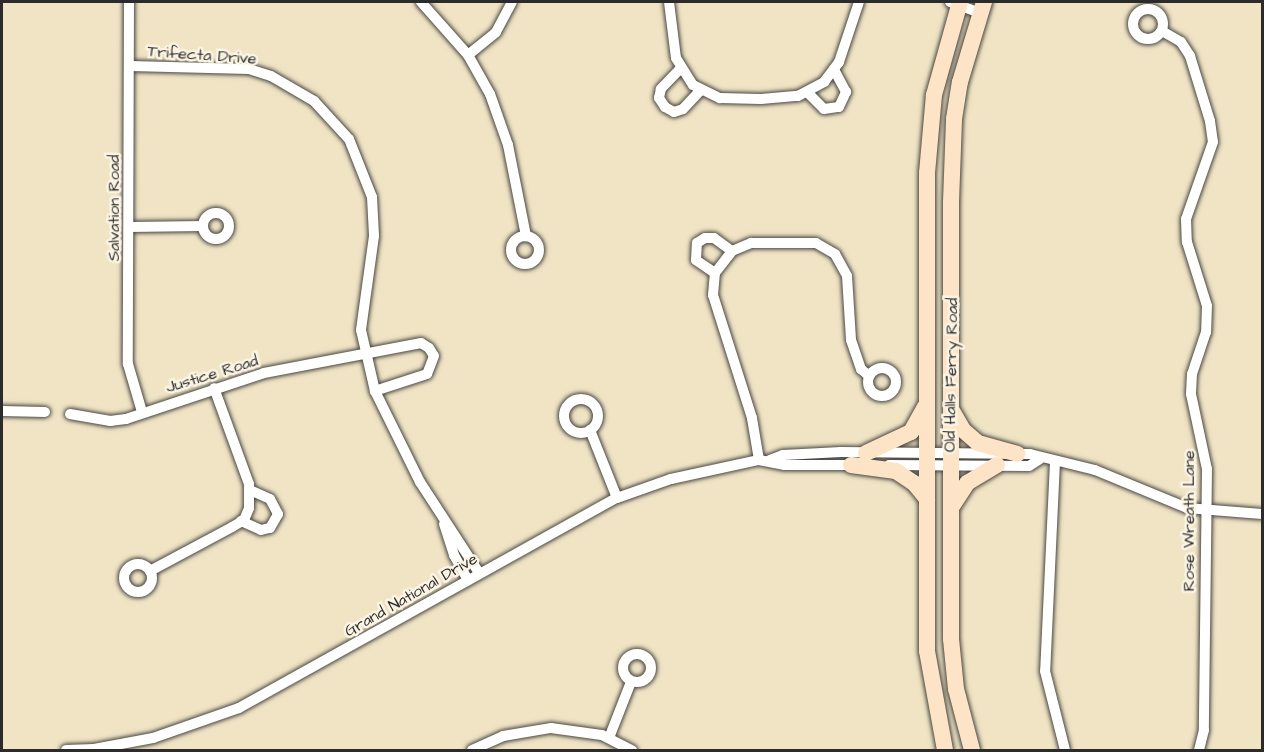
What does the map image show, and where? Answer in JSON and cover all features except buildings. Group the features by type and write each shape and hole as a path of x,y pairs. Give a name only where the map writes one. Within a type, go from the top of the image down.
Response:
{"main road":[{"name":"Old Halls Ferry Road","path":"945,750 927,651 928,144 940,63 956,3"},
{"name":"Old Halls Ferry Road","path":"972,750 956,688 951,639 949,511 954,119 960,82 983,7"},
{"path":"867,453 911,432 923,416 927,398"},
{"path":"950,406 963,430 978,443 1018,454"},
{"path":"851,465 896,471 914,483 927,499"},
{"path":"949,511 967,483 998,465"}],"street":[{"name":"Salvation Road","path":"129,2 128,364 142,412"},
{"path":"421,2 468,55 490,94 508,145 526,236"},
{"path":"468,55 496,32 512,2"},
{"path":"669,2 669,24 680,69 700,91 720,98 761,99 807,92 824,82 834,69 859,2"},
{"path":"956,3 983,7"},
{"name":"Rose Wreath Lane","path":"1162,31 1181,42 1190,56 1210,120 1213,142 1186,219 1187,242 1208,306 1206,332 1192,374 1191,394 1207,469 1204,512 1204,730 1199,750"},
{"name":"Trifecta Drive","path":"130,66 249,69 294,86 335,120 359,157 372,196 374,236 361,330 375,391 385,416 444,524"},
{"path":"680,69 660,89 659,98 665,106 674,112 683,109 700,91"},
{"path":"807,92 824,109 840,107 846,92 834,69"},
{"path":"130,227 203,226"},
{"path":"715,273 696,260 694,251 697,243 705,237 714,238 732,251"},
{"path":"764,460 715,304 715,273 732,251 751,243 816,243 835,254 847,276 851,340 861,369 869,376"},
{"path":"366,356 421,343 434,356 427,374 375,391"},
{"name":"Justice Road","path":"70,414 110,422 264,373 366,356"},
{"path":"150,572 241,521 249,508 250,490 214,388"},
{"path":"2,411 45,412"},
{"path":"590,430 617,498"},
{"name":"Grand National Drive","path":"66,750 125,744 211,720 276,689 479,573 617,498 671,479 800,454 867,453 926,459"},
{"name":"Grand National Drive","path":"764,460 784,465 851,465 1018,454 1095,470 1204,512 1263,514"},
{"name":"Grand National Drive","path":"950,459 998,465 1029,465 1040,459"},
{"path":"1055,462 1046,671 1065,750"},
{"path":"241,521 252,527 270,528 278,514 270,499 250,490"},
{"path":"444,524 455,533 479,573"},
{"path":"444,524 453,555 468,580"},
{"path":"609,738 631,682"},
{"path":"472,750 529,729 574,730 609,738 632,750"}]}
